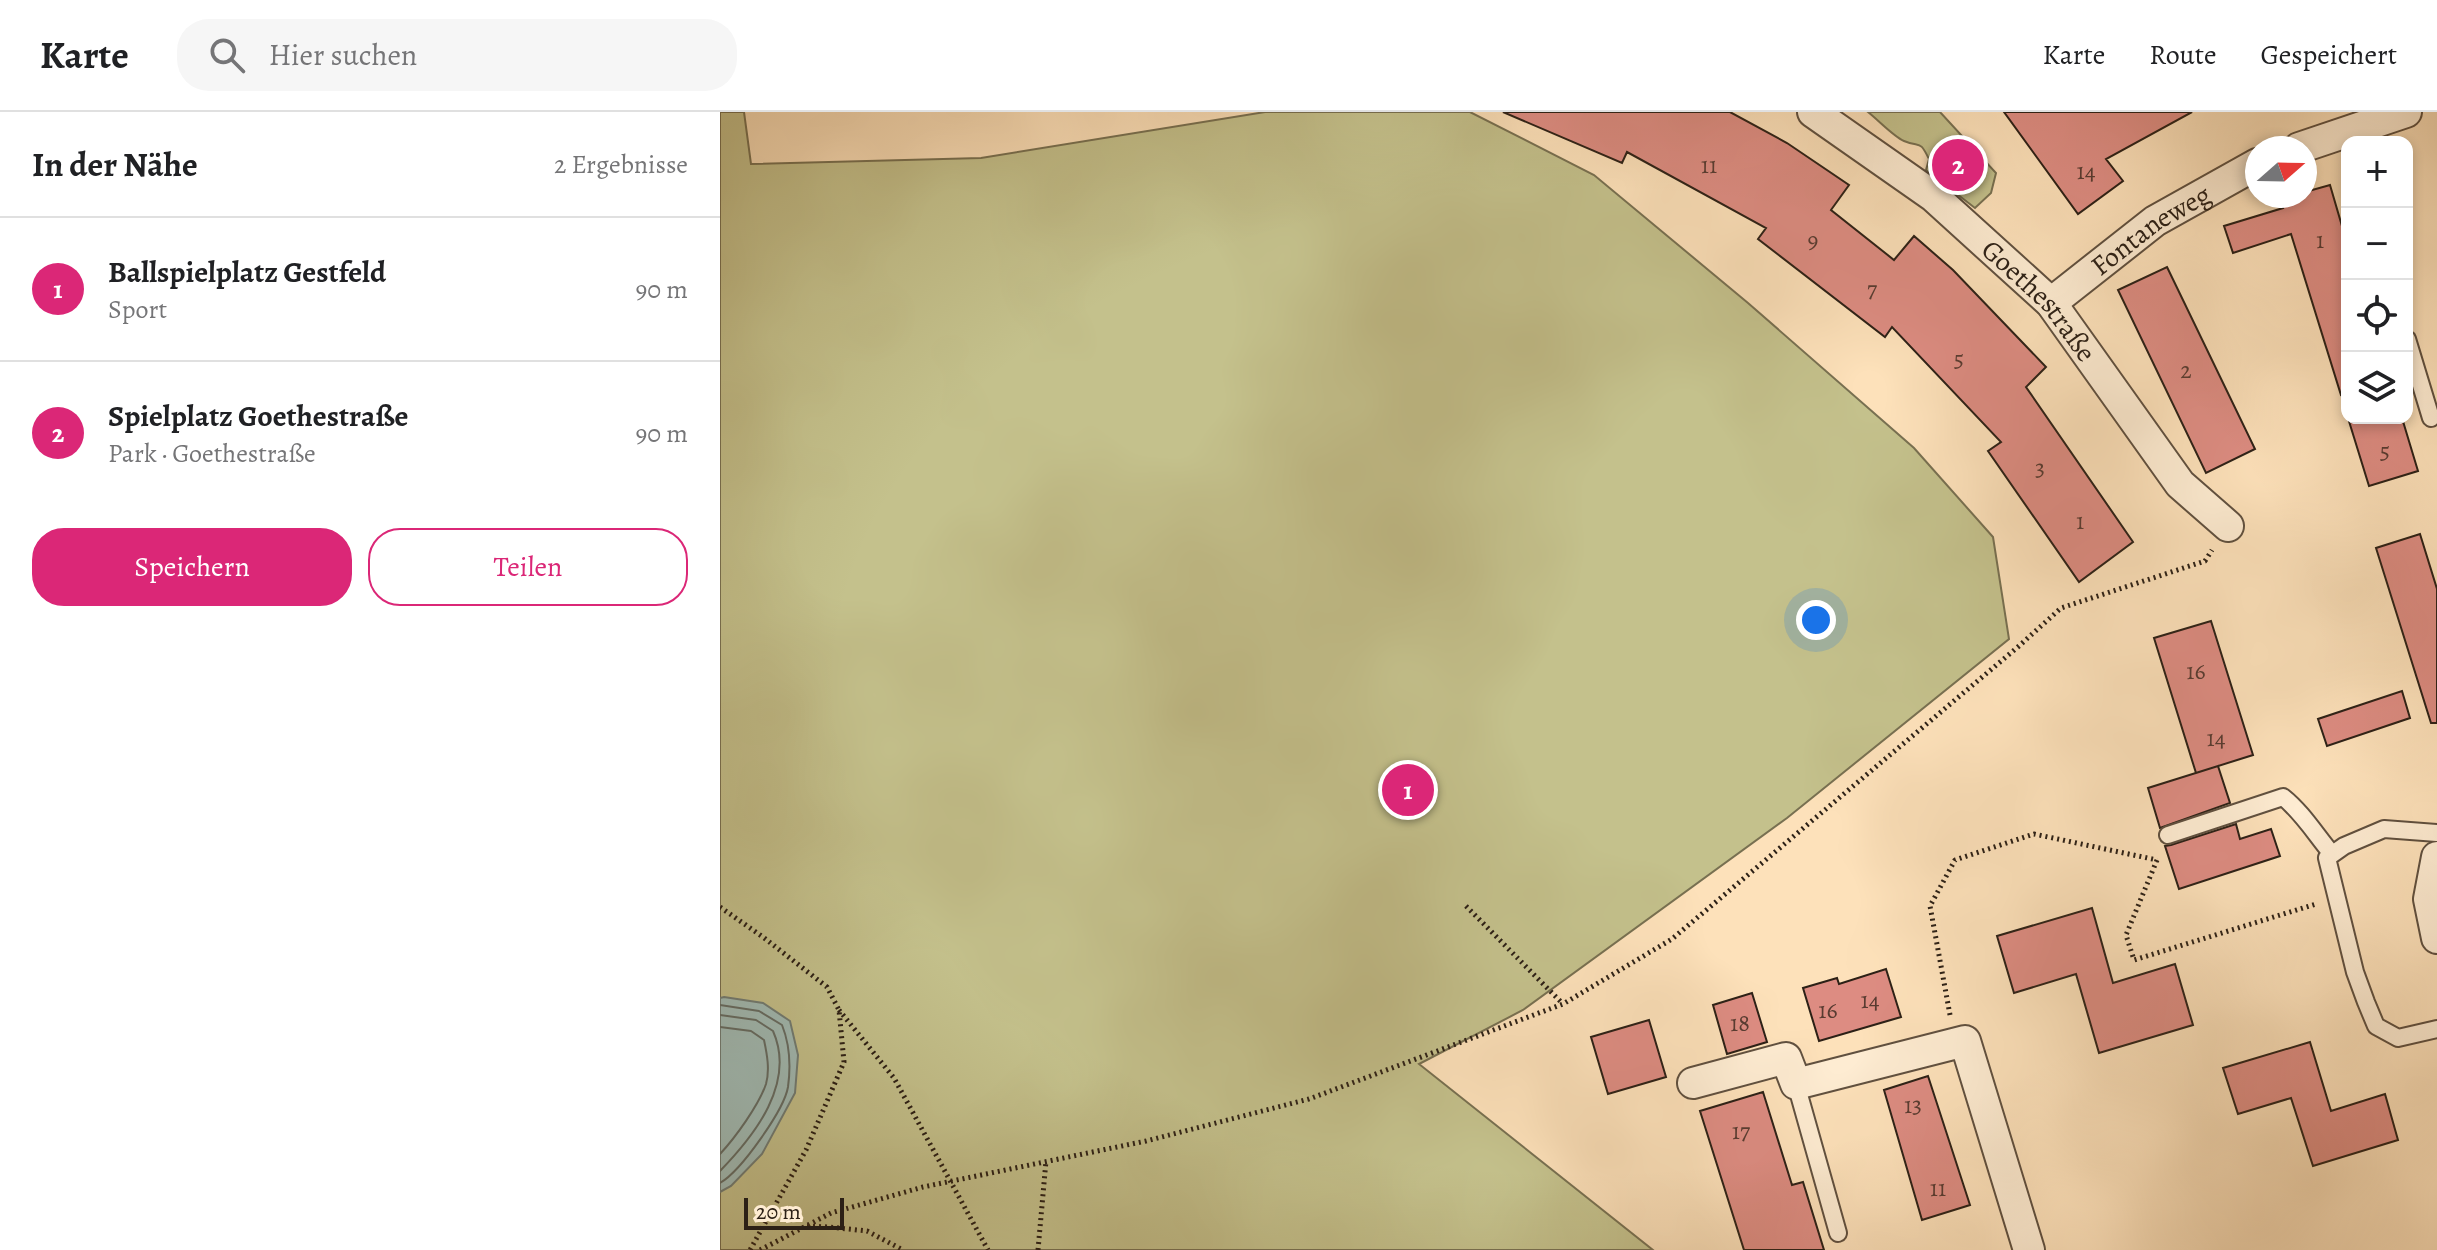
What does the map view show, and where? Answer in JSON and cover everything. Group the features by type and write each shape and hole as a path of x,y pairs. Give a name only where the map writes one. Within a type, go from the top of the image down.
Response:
{"street":[{"name":"Goethestraße","path":"1813,112 1933,196 2051,303 2180,484 2228,526"},
{"path":"2352,136 2406,112"},
{"path":"2317,144 2341,140"},
{"name":"Fontaneweg","path":"2051,303 2155,221 2245,171"},
{"path":"2437,857 2429,899 2437,938"},
{"path":"1693,1083 1786,1058 1796,1084 1965,1041 2029,1250"}],"lane":[{"path":"2411,352 2431,418"},
{"path":"2168,835 2283,797 2295,806 2332,854"},
{"path":"2437,833 2384,829 2344,846 2327,858 2355,972 2376,1026 2398,1038 2437,1029"},
{"path":"1796,1084 1838,1233"}],"path":[{"path":"760,1250 831,1213 950,1182 1146,1141 1309,1099 1563,1004 1672,939 2061,608 2205,561 2228,526"},
{"path":"1955,1043 1930,906 1955,860 2034,834 2157,860"},
{"path":"2168,835 2126,935 2134,960 2336,898"},
{"path":"1466,906 1563,1004"},
{"path":"720,908 827,987 839,1010 894,1078 988,1250"},
{"path":"750,1250 806,1150 844,1062 839,1010"},
{"path":"1038,1250 1046,1161"},
{"path":"806,1226 867,1231 903,1250"}],"shaded area":[{"path":"720,112 744,112 751,164 981,158 1265,112 1470,112 1594,175 1748,303 1914,448 1993,537 2009,639 1787,818 1523,1010 1419,1064 1653,1250 720,1250"},
{"path":"1868,112 1940,112 1996,173 1991,193 1975,208 1926,170 1929,159 1921,146 1900,139"}],"water":[{"path":"720,998 763,1003 790,1021 798,1055 795,1093 762,1154 731,1186 720,1192"}],"building":[{"path":"1503,112 1730,112 1787,143 1849,185 1831,210 1894,260 1914,236 1953,270 2046,367 2026,387 2133,542 2079,582 1988,451 2001,442 1892,327 1885,337 1758,239 1766,228 1627,152 1622,163"},
{"path":"2004,112 2192,112 2106,159 2123,181 2078,214"},
{"path":"2330,185 2341,223 2341,395 2291,234 2233,253 2224,226 2283,208 2317,208 2317,189"},
{"path":"2167,267 2255,449 2206,473 2118,290"},
{"path":"2350,424 2404,424 2418,471 2369,486"},
{"path":"2420,534 2437,589 2437,723 2431,723 2376,548"},
{"path":"2211,621 2253,755 2196,773 2154,638"},
{"path":"2402,691 2410,718 2327,746 2318,719"},
{"path":"2218,766 2230,803 2160,828 2148,788"},
{"path":"2236,824 2240,839 2271,829 2280,856 2179,889 2165,846"},
{"path":"2092,908 2113,983 2175,964 2193,1025 2099,1053 2076,974 2014,993 1997,936"},
{"path":"1886,969 1901,1017 1819,1041 1803,988 1837,978 1839,984"},
{"path":"1752,993 1767,1042 1727,1054 1713,1005"},
{"path":"1649,1020 1666,1077 1608,1094 1591,1037"},
{"path":"2310,1042 2331,1111 2385,1094 2398,1140 2313,1166 2291,1098 2238,1114 2223,1068"},
{"path":"1928,1076 1970,1205 1922,1220 1884,1090"},
{"path":"1763,1092 1792,1185 1803,1182 1824,1250 1744,1250 1700,1111"}],"place":[{"name":"Spielplatz Goethestraße","path":"1958,165"},
{"name":"Ballspielplatz Gestfeld","path":"1408,790"}]}
